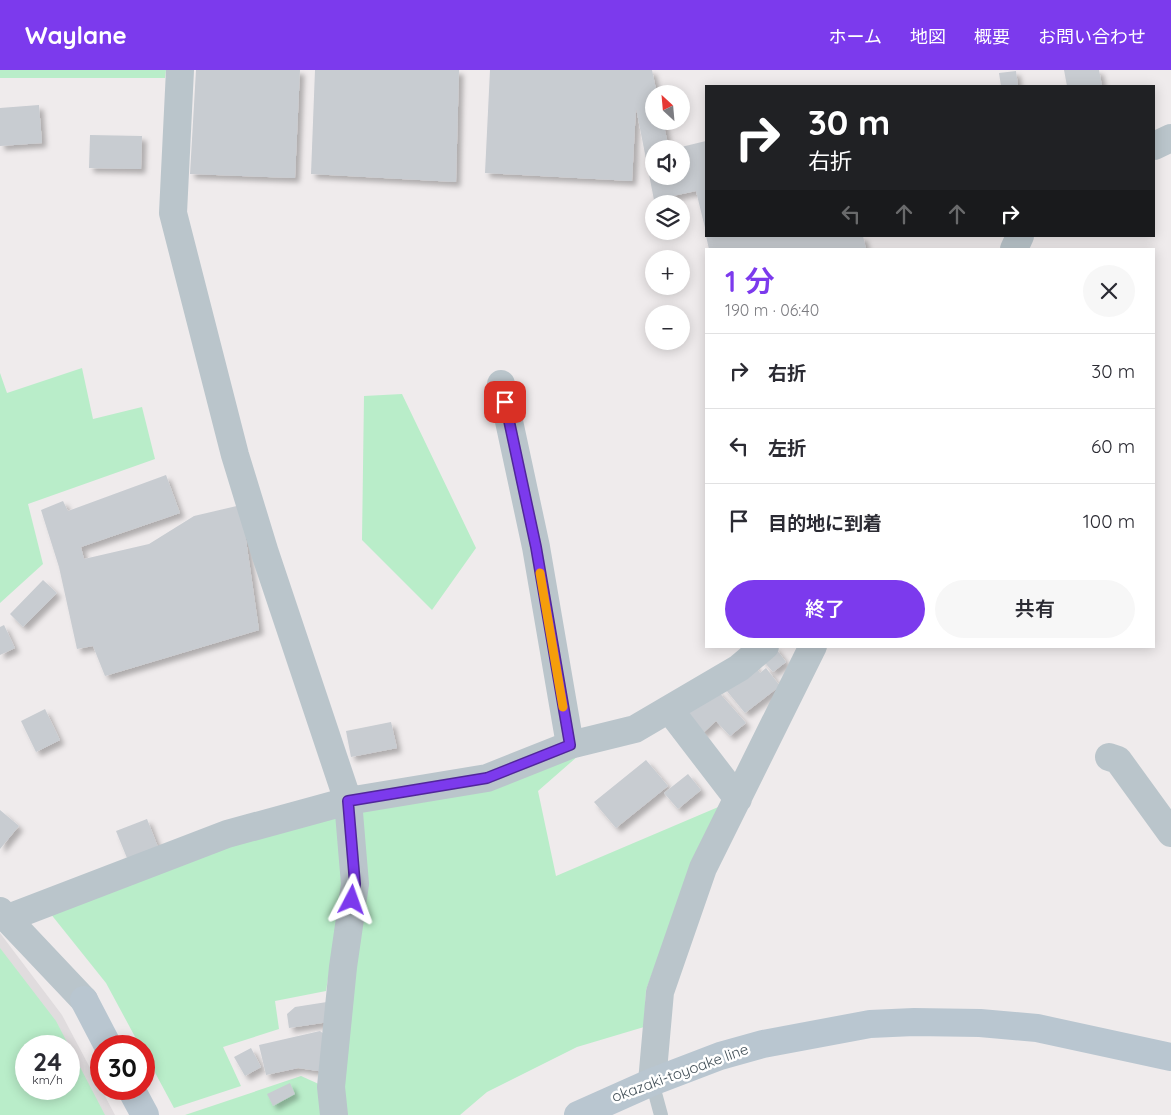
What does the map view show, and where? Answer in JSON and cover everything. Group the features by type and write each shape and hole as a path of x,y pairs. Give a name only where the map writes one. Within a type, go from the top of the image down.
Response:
{"main road":[{"path":"84,1000 102,1035"},
{"name":"okazaki-toyoake line","path":"578,1115 652,1082 720,1056 763,1044 870,1024 914,1022 980,1023 1037,1028 1171,1058"},
{"path":"137,1100 145,1115"}],"street":[{"path":"180,70 173,213 235,455 265,553 348,801 355,884 343,967 331,1087 334,1115"},
{"path":"501,384 536,547 570,745"},
{"path":"84,1000 4,914 227,834 348,801 487,778 570,745 635,729 739,668 763,648"},
{"path":"652,1082 660,992 703,868 812,648"},
{"path":"669,710 738,799"},
{"path":"1109,756 1118,760 1171,833"}],"lane":[{"path":"652,1082 661,1115"}],"shaded area":[{"path":"0,933 62,1015 73,1035 15,1035 15,1100 80,1100 80,1049 90,1068 90,1100 107,1100 115,1115 0,1115"}],"green space":[{"path":"0,70 166,70 165,78 0,78"},
{"path":"82,368 93,419 142,407 155,459 28,504 43,564 0,603 0,373 7,393"},
{"path":"402,394 476,548 432,610 362,540 364,396"},
{"path":"578,756 538,791 556,876 723,805 694,861 646,990 644,1027 577,1047 487,1092 460,1115 345,1115 342,1084 359,811"},
{"path":"338,816 344,882 326,991 275,1001 279,1029 223,1047 241,1086 174,1108 155,1073 155,1035 134,1035 106,983 50,913 227,845"},
{"path":"0,948 56,1021 63,1035 15,1035 15,1100 80,1100 80,1067 90,1086 90,1100 97,1100 105,1115 0,1115"},
{"path":"301,1076 321,1085 324,1115 185,1115"}],"building":[{"path":"196,70 300,70 295,178 190,174"},
{"path":"315,70 459,70 456,182 311,174"},
{"path":"490,70 652,70 655,85 645,85 645,130 665,130 667,140 645,140 645,154 636,108 632,181 485,173"},
{"path":"1064,70 1099,70 1102,85 1067,85"},
{"path":"1016,71 1018,85 1001,85 999,73"},
{"path":"39,105 42,143 0,146 0,108"},
{"path":"90,135 142,136 141,169 89,168"},
{"path":"705,141 705,228 696,191 677,195 653,195 651,185 690,185 690,145"},
{"path":"706,237 863,237 866,248 709,248"},
{"path":"166,475 180,513 81,547 84,559 149,544 194,516 241,505 259,630 105,676 93,646 77,649 59,567 41,510 63,501 68,511"},
{"path":"43,580 57,593 23,627 10,614"},
{"path":"4,625 15,648 0,655 0,627"},
{"path":"771,648 776,648 786,662 773,672 760,657"},
{"path":"752,662 760,673 766,668 780,686 745,713 722,685"},
{"path":"716,689 746,723 730,736 716,721 702,734 686,715"},
{"path":"45,709 60,740 36,752 21,721"},
{"path":"391,722 397,748 351,757 346,731"},
{"path":"646,760 668,786 616,828 594,802"},
{"path":"688,774 701,790 678,809 664,793"},
{"path":"0,810 19,826 0,849"},
{"path":"147,819 158,847 127,858 116,831"},
{"path":"327,1002 329,1022 289,1028 287,1014 295,1007"},
{"path":"320,1031 329,1038 325,1072 298,1068 266,1075 259,1045"},
{"path":"251,1048 261,1067 245,1076 234,1057"},
{"path":"290,1083 295,1094 273,1106 267,1094"}],"slow traffic":[{"path":"540,573 563,707"}],"route":[{"path":"352,900 355,884 348,801 487,778 570,745 536,547 505,402"}]}
